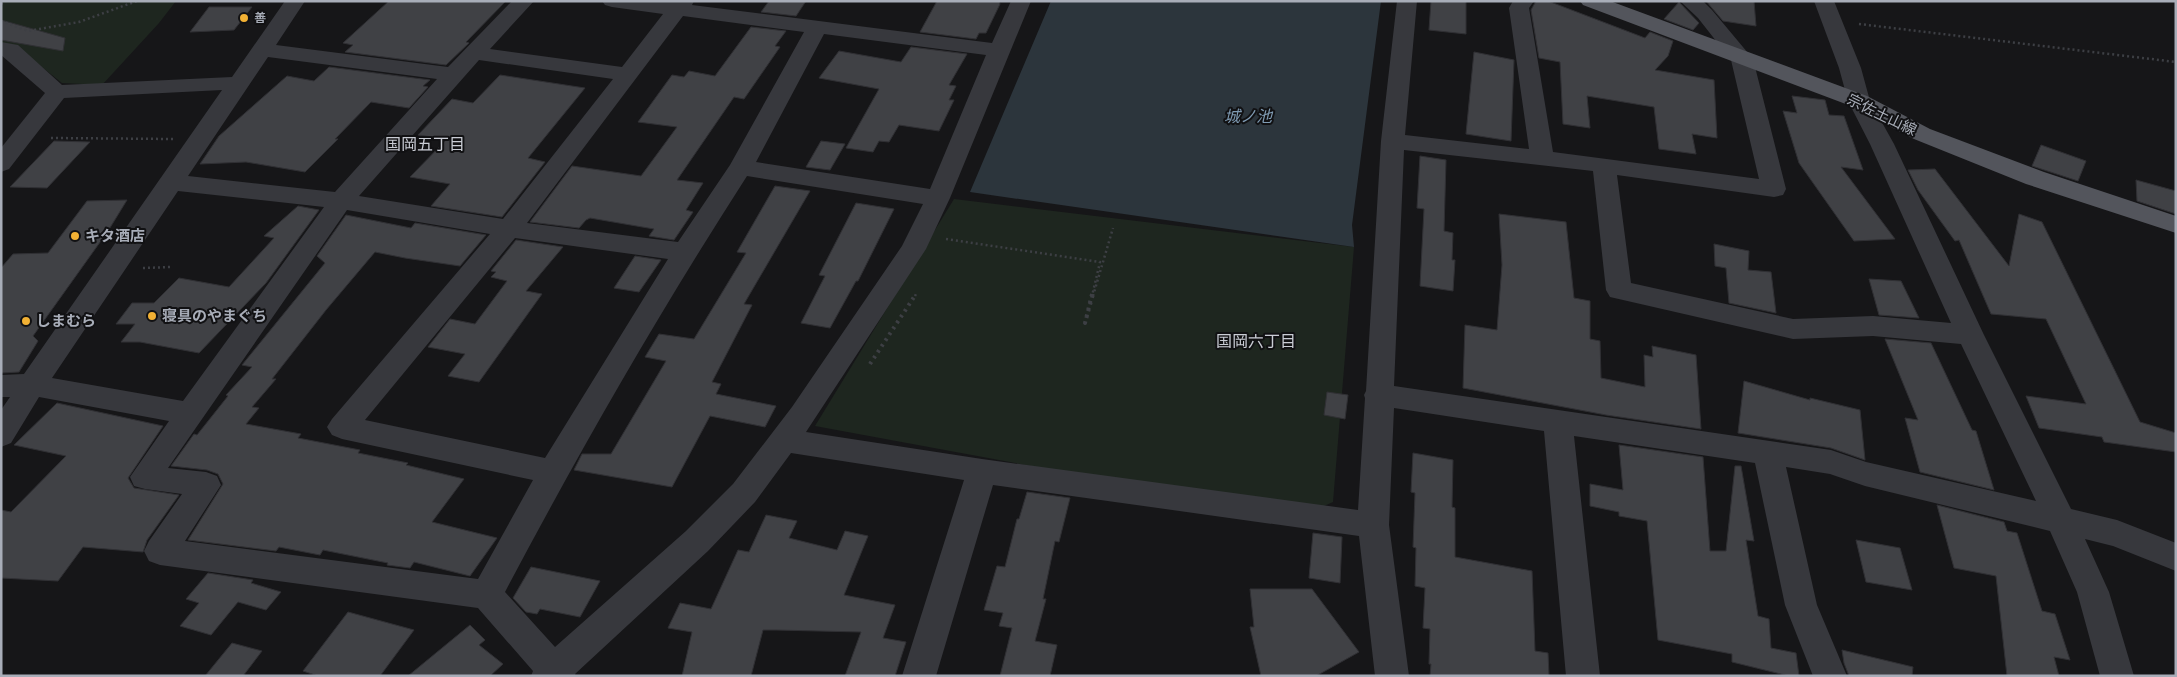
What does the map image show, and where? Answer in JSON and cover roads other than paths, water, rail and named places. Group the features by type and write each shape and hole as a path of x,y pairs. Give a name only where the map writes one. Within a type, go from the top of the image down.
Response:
{"main road":[{"name":"宗佐土山線","path":"1590,1 1858,102 1922,134 2035,178 2176,225"}],"street":[{"path":"1,435 32,385 295,1"},
{"path":"524,1 453,74 341,201 145,477 206,485 160,551 487,595 554,674 697,541 744,493 784,440 908,258 938,198 998,50 1021,1"},
{"path":"612,1 681,5 817,28 998,50"},
{"path":"1392,676 1373,525 1378,395 1393,141 1407,1"},
{"path":"1524,1 1519,8 1542,158"},
{"path":"1393,141 1604,165 1774,189 1742,59 1705,14 1690,1"},
{"path":"553,472 342,427 509,229 681,5"},
{"path":"1828,11 1850,68 1858,102 1882,144 1970,335 2061,521 2093,592 2117,676"},
{"path":"487,595 553,472 685,252 741,167 817,28"},
{"path":"1,48 10,50 57,92 165,85 239,84"},
{"path":"263,50 453,74"},
{"path":"473,53 628,74"},
{"path":"1,164 57,92"},
{"path":"1604,165 1619,290 1793,329 1873,326 1970,335"},
{"path":"741,167 938,198"},
{"path":"172,182 341,201 509,229 685,252"},
{"path":"1,386 32,385 189,413"},
{"path":"1378,395 1831,462 1884,479 2117,533 2176,557"},
{"path":"1558,422 1583,676"},
{"path":"784,440 982,471 1373,525"},
{"path":"1768,454 1801,605 1830,676"},
{"path":"919,676 982,471"}],"water":[{"name":"城ノ池","path":"1051,1 1381,1 1352,225 1354,247 970,192"}],"place":[{"name":"善","path":"244,18"},
{"name":"キタ酒店","path":"75,236"},
{"name":"寝具のやまぐち","path":"152,316"},
{"name":"しまむら","path":"26,321"}],"district":[{"name":"国岡五丁目","path":"425,144"},
{"name":"国岡六丁目","path":"1256,341"}]}
